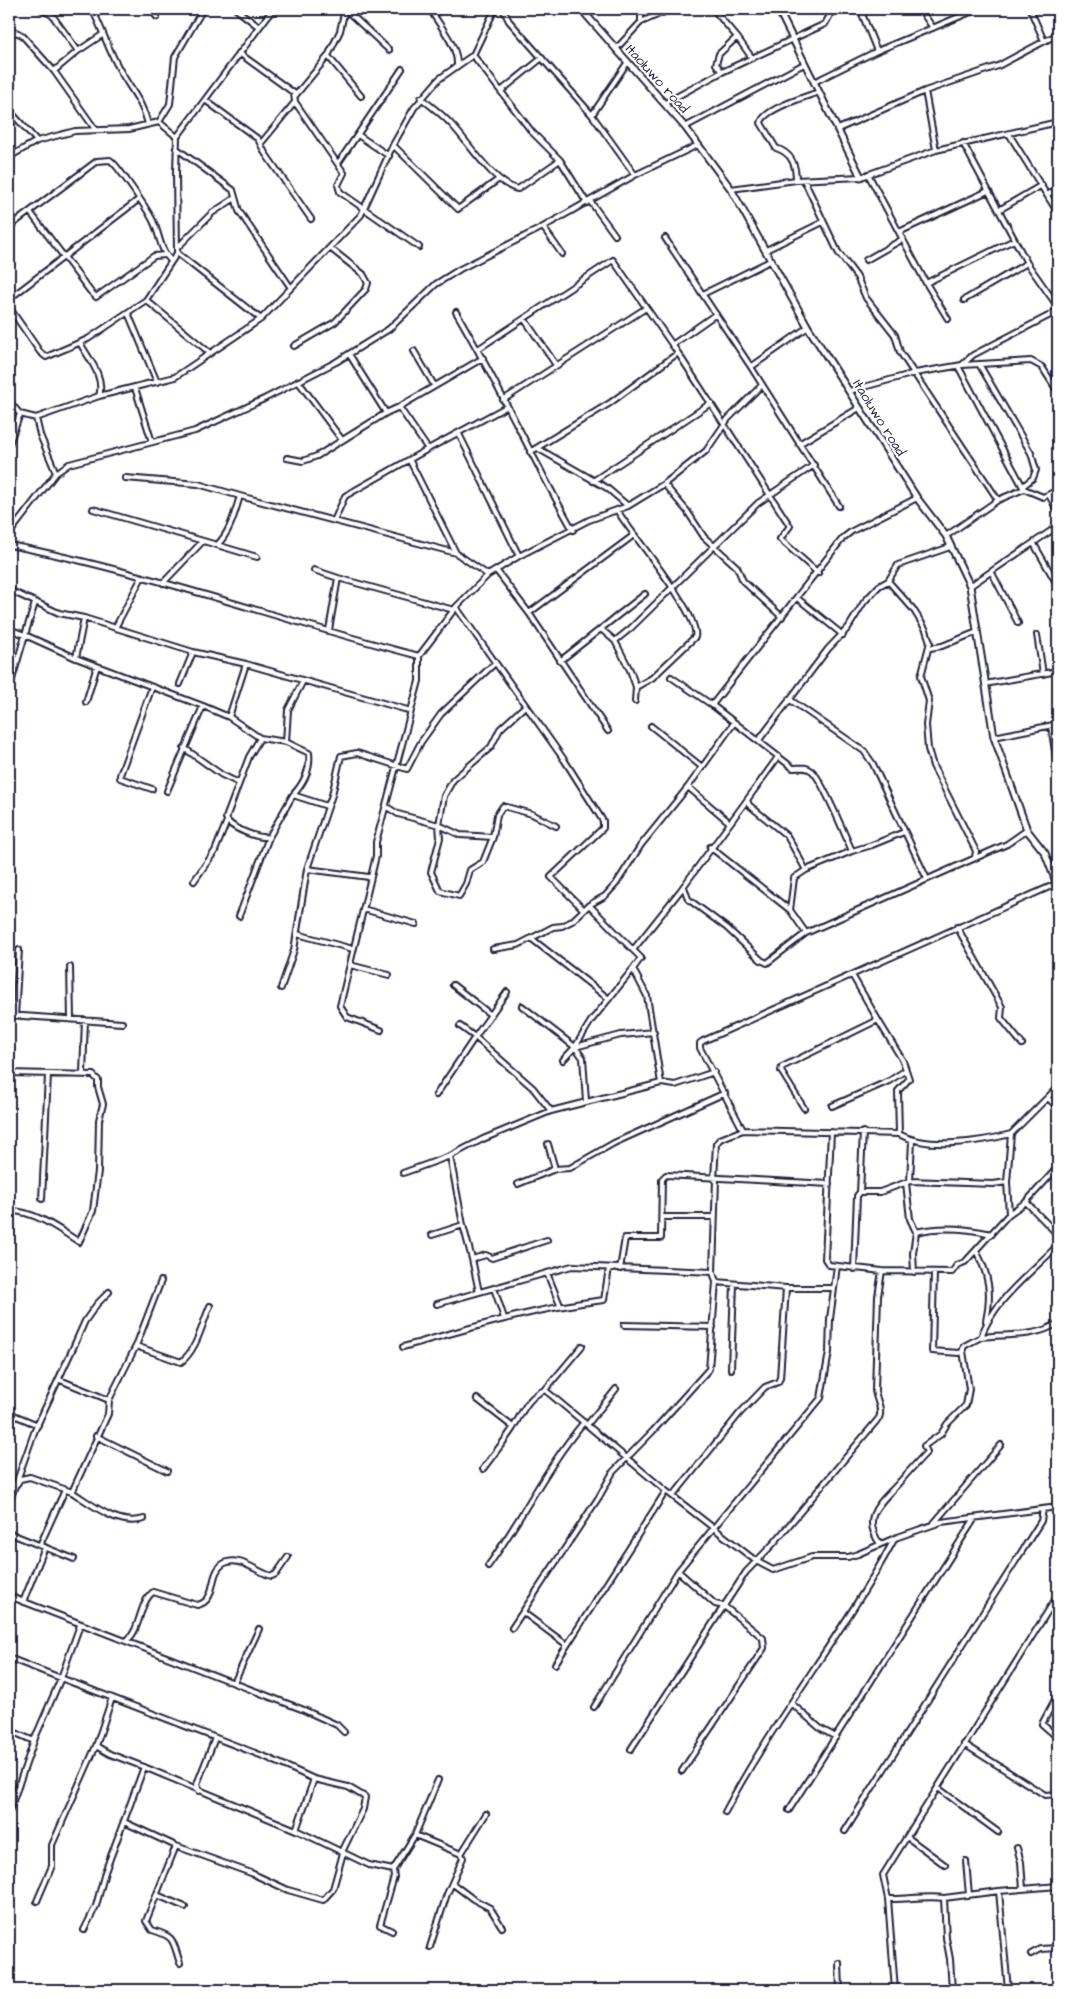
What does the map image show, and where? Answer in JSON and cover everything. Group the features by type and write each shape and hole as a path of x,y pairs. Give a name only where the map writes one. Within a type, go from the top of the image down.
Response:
{"street":[{"path":"40,9 52,15 78,51"},
{"path":"92,9 102,36 121,72 144,108 148,124"},
{"path":"150,9 157,17"},
{"path":"9,156 37,141 75,131 129,128 158,122 170,104 175,57 203,9"},
{"path":"236,9 259,27"},
{"path":"177,251 177,137 273,9"},
{"path":"262,142 295,102 296,96 328,56 340,31 345,9 372,37 389,50"},
{"path":"430,9 453,46 458,58 457,66"},
{"path":"9,401 20,414 36,418 99,396 175,377 261,319 365,209 393,146 421,98 439,79 473,55 495,9"},
{"path":"503,9 509,21 592,115 635,175"},
{"name":"Itaoluwo road","path":"581,9 627,63 665,103 731,189 808,327 916,498 946,536 950,547 959,558 970,586 994,737 1027,830 1045,853 1057,885"},
{"path":"641,9 641,22"},
{"path":"616,50 641,22 671,9"},
{"path":"713,9 752,58"},
{"path":"778,9 861,177"},
{"path":"665,103 722,72 825,24 830,15 829,9"},
{"path":"860,9 877,51"},
{"path":"920,9 933,28"},
{"path":"814,82 877,51 978,9"},
{"path":"1030,9 1044,41"},
{"path":"9,36 16,32 22,35 54,71 95,129"},
{"path":"838,129 925,91 998,66 1058,34"},
{"path":"54,71 78,51 102,36"},
{"path":"722,72 716,64 717,56 737,37"},
{"path":"240,53 292,91 296,96"},
{"path":"473,55 532,132 560,160 588,202 615,235"},
{"path":"328,56 361,96"},
{"path":"501,91 542,58"},
{"path":"592,115 627,63"},
{"path":"685,127 804,64"},
{"path":"339,162 402,70"},
{"path":"925,91 936,150"},
{"path":"796,180 796,166 793,160 784,150 776,148 765,131 761,120 766,114 786,104 819,92"},
{"path":"421,98 451,124 499,179 518,189 560,160"},
{"path":"205,100 262,142 265,153 311,219"},
{"path":"295,102 339,162 344,172 338,185 338,190 419,247"},
{"path":"9,110 37,141"},
{"path":"158,122 177,137"},
{"path":"731,189 796,180 861,177 936,150 1058,122"},
{"path":"1009,134 1048,194 1058,213"},
{"path":"358,135 389,156"},
{"path":"960,366 973,355 1058,306 1027,264 963,143"},
{"path":"9,534 56,474 69,464 195,431 298,381 349,354 389,329 436,284 460,269 543,227 635,175 698,145"},
{"path":"393,146 458,209 499,179"},
{"path":"176,148 234,190 239,210 252,234 291,288"},
{"path":"9,227 90,166 104,159 115,163 155,224 165,255 171,261"},
{"path":"868,174 926,283 948,319"},
{"path":"804,180 838,252 860,283 864,294 895,335 900,352 998,500"},
{"path":"999,210 1042,185"},
{"path":"1048,194 1058,190"},
{"path":"899,232 988,191"},
{"path":"9,307 40,352 46,357 80,344 146,300 177,251 212,214 235,198"},
{"path":"9,299 138,200"},
{"path":"30,212 65,256 90,292 96,297 154,256 165,255"},
{"path":"766,250 823,222"},
{"path":"543,227 562,254"},
{"path":"665,238 751,367 839,506"},
{"path":"866,260 903,239"},
{"path":"926,283 1014,240"},
{"path":"294,346 335,322 366,289 368,283 363,274 330,248"},
{"path":"177,251 261,319"},
{"path":"478,349 526,320 614,260 678,352 790,526 780,539 818,572"},
{"path":"703,294 772,260"},
{"path":"964,300 1027,264"},
{"path":"146,300 210,353"},
{"path":"503,400 646,308"},
{"path":"456,312 483,358 506,407 573,530"},
{"path":"128,313 157,382"},
{"path":"672,345 716,314"},
{"path":"526,320 556,365"},
{"path":"751,367 808,327"},
{"path":"80,344 100,378 101,388 99,396"},
{"path":"414,351 434,385"},
{"path":"530,452 538,449 610,403 678,352"},
{"path":"349,354 386,413"},
{"path":"287,458 303,461 317,456 386,413 483,358"},
{"path":"848,391 915,374 960,366 1031,361 1042,367 1058,392"},
{"path":"946,536 998,500 1024,488 1035,475 1033,459 979,364"},
{"path":"960,366 1024,488 1043,497 1049,496 1058,490"},
{"path":"1052,381 1058,377"},
{"path":"298,381 342,440"},
{"path":"381,1030 347,1018 340,1006 369,877 419,681 419,656 455,608 488,575 519,556 573,530 589,520 628,506 664,484 706,451 725,424 762,385"},
{"path":"135,388 152,442"},
{"path":"593,480 711,402"},
{"path":"398,407 428,449"},
{"path":"334,521 345,496 506,407"},
{"path":"799,444 859,408"},
{"path":"9,444 20,414"},
{"path":"36,418 40,435 56,474"},
{"path":"459,434 519,556"},
{"path":"538,449 607,488 628,506"},
{"path":"410,460 456,553"},
{"path":"615,641 708,554 712,545 758,503 814,465"},
{"path":"125,478 198,484 456,553 488,575"},
{"path":"664,484 712,545 736,567 743,581 782,617"},
{"path":"217,545 223,540 232,522 240,496"},
{"path":"1049,496 1058,512"},
{"path":"712,705 849,533 916,498"},
{"path":"93,509 202,542 257,556"},
{"path":"617,510 624,524 672,588 694,625 694,637 652,678 636,687"},
{"path":"970,586 992,573 1058,526"},
{"path":"529,613 634,535"},
{"path":"162,584 202,542"},
{"path":"1034,544 1058,586"},
{"path":"9,545 92,562 162,584 419,656"},
{"path":"759,740 828,649 843,635 864,602 879,586 888,581 898,566 950,547"},
{"path":"314,570 455,608 565,761 603,821 603,828 551,877 584,910"},
{"path":"496,570 529,613 608,731"},
{"path":"992,573 1018,624"},
{"path":"115,628 142,577"},
{"path":"329,630 338,578"},
{"path":"888,581 921,623 930,642 930,648 926,654 921,676 929,701 926,725 928,749 934,766 976,851 975,857"},
{"path":"9,590 35,604 58,613 84,618 193,652 246,664 411,711"},
{"path":"560,661 645,594"},
{"path":"797,598 843,635"},
{"path":"9,690 35,604"},
{"path":"76,658 84,618"},
{"path":"9,629 76,658 204,706 229,717 260,738 286,742 309,753 310,761 306,777 293,795 269,837 239,916"},
{"path":"601,629 615,641 636,687 635,700"},
{"path":"930,648 942,646 977,632"},
{"path":"1037,635 1043,674"},
{"path":"180,684 193,652"},
{"path":"281,988 297,934 307,870 332,795 341,756 357,753 397,764 407,769 421,742 441,714 495,663"},
{"path":"229,717 246,664"},
{"path":"86,702 97,666"},
{"path":"9,667 16,669"},
{"path":"985,684 1058,671"},
{"path":"671,678 712,705 793,768 805,767 817,777 852,851"},
{"path":"286,742 288,710 304,681"},
{"path":"152,687 120,776 120,778 152,789"},
{"path":"789,699 864,751 873,764 927,880"},
{"path":"167,791 184,748 204,706"},
{"path":"525,706 500,729 491,747 453,780 444,796 439,825 440,838 431,872 440,891 459,896 466,884 470,870 483,862 493,837 497,816 503,806 532,814 556,826"},
{"path":"493,949 532,939 553,927 562,926 572,921 589,905 605,896 616,884 641,845 688,787 734,723"},
{"path":"994,737 1058,724"},
{"path":"651,726 702,767"},
{"path":"1051,726 1058,770"},
{"path":"194,882 212,856 227,821 227,814 249,757 260,738"},
{"path":"184,748 222,775 239,783"},
{"path":"633,950 684,886 710,847 778,757"},
{"path":"688,787 729,822"},
{"path":"293,795 327,806 332,795"},
{"path":"747,800 749,805 787,836 806,870"},
{"path":"387,807 398,814 439,825 460,835 493,837"},
{"path":"227,821 263,837 269,837"},
{"path":"684,886 688,899 727,928 761,960 767,963 806,933 1007,844 1027,830"},
{"path":"790,910 794,878 806,870 904,832"},
{"path":"710,847 790,910 806,933"},
{"path":"307,870 369,877"},
{"path":"743,1130 700,1048 703,1040 1057,885"},
{"path":"563,1060 575,1047 591,1021 641,958 589,905"},
{"path":"362,909 416,924"},
{"path":"957,928 1002,1007 1001,1018 1022,1044"},
{"path":"297,934 353,949"},
{"path":"532,939 609,999"},
{"path":"15,1016 19,950"},
{"path":"350,964 389,975"},
{"path":"70,967 71,1020"},
{"path":"633,969 647,996 661,1083"},
{"path":"852,975 906,1070 909,1079 898,1091 900,1134"},
{"path":"453,985 491,1015"},
{"path":"436,1095 474,1037 507,992"},
{"path":"522,1006 575,1047 583,1058 586,1101"},
{"path":"9,1015 122,1023"},
{"path":"83,1073 85,1020"},
{"path":"804,1108 784,1077 782,1067 878,1020"},
{"path":"460,1026 533,1088 551,1111"},
{"path":"575,1047 622,1035 654,1032"},
{"path":"832,1106 889,1081 906,1070"},
{"path":"403,1172 450,1156 482,1139 551,1111 661,1083 675,1085 714,1072"},
{"path":"9,1073 48,1075 83,1073 93,1075 98,1080 103,1104 99,1120 98,1171 93,1212 78,1242 52,1225 23,1213 9,1211"},
{"path":"42,1199 48,1075"},
{"path":"512,1628 524,1613 612,1472 626,1456 653,1432 709,1370 714,1328 716,1282 713,1272 716,1144 720,1139 743,1130 900,1134 912,1141 946,1143 1011,1134 1058,1087"},
{"path":"518,1184 555,1169 570,1168 614,1143 725,1094"},
{"path":"1048,1098 1058,1108"},
{"path":"831,1132 825,1259 829,1265 854,1269 934,1273 952,1272 976,1251 1009,1214 1026,1202 1058,1167"},
{"path":"854,1269 855,1216 857,1196 860,1192 863,1132"},
{"path":"1009,1214 1007,1182 1011,1134"},
{"path":"912,1141 908,1182 910,1219 916,1232 912,1253 914,1272"},
{"path":"548,1144 555,1169"},
{"path":"450,1156 463,1225 480,1292"},
{"path":"620,1269 623,1240 625,1238 661,1238 664,1176 829,1184"},
{"path":"860,1192 880,1192 908,1182 993,1184 1007,1182"},
{"path":"1026,1202 1058,1235"},
{"path":"662,1217 714,1217"},
{"path":"432,1235 463,1225"},
{"path":"916,1232 932,1228 941,1230 965,1227 992,1234"},
{"path":"472,1259 486,1255 492,1258 548,1240"},
{"path":"986,1324 1010,1294 1058,1245"},
{"path":"976,1251 988,1275 988,1311 981,1338"},
{"path":"437,1304 572,1266 713,1272"},
{"path":"594,1707 678,1571 821,1398 829,1352 837,1266"},
{"path":"403,1347 504,1318 560,1306 604,1300 609,1268"},
{"path":"631,1749 724,1606 756,1561 774,1543 881,1414 875,1390 879,1290 882,1271"},
{"path":"547,1273 560,1306"},
{"path":"934,1273 932,1351 962,1352"},
{"path":"72,1492 96,1436 108,1414 109,1400 136,1346 161,1281"},
{"path":"716,1282 786,1288 834,1288"},
{"path":"731,1369 734,1284"},
{"path":"494,1288 504,1318"},
{"path":"673,1496 740,1414 765,1387 778,1382 780,1378 786,1288"},
{"path":"9,1503 38,1425 60,1380 85,1321 96,1304 109,1292"},
{"path":"136,1346 181,1362 188,1358 210,1306"},
{"path":"880,1544 872,1527 872,1516 879,1503 912,1468 918,1458 927,1452 924,1446 941,1434 947,1424 966,1405 969,1389 962,1352 964,1346 981,1338 1048,1330 1058,1323"},
{"path":"624,1324 714,1328"},
{"path":"483,1469 514,1427 528,1402 538,1392 545,1390 582,1346"},
{"path":"60,1380 109,1400"},
{"path":"488,1566 523,1514 553,1461 616,1389"},
{"path":"545,1390 712,1528 756,1561 773,1570 812,1557 848,1557 932,1525 1058,1507"},
{"path":"477,1399 514,1427"},
{"path":"9,1413 38,1425"},
{"path":"96,1436 167,1470"},
{"path":"932,1525 1001,1445"},
{"path":"17,1484 20,1479 30,1477 72,1492 111,1516 137,1521 144,1519"},
{"path":"40,1545 65,1490"},
{"path":"555,1664 666,1491"},
{"path":"845,1831 1041,1521 1043,1510"},
{"path":"788,1810 975,1518"},
{"path":"9,1533 74,1559"},
{"path":"725,1812 791,1704 842,1626 894,1538"},
{"path":"23,1602 45,1547"},
{"path":"126,1641 133,1634 139,1614 153,1592 196,1605 202,1604 209,1597 217,1573 224,1563 245,1564 272,1576 276,1574 288,1557"},
{"path":"678,1571 715,1604 724,1606 763,1638 765,1645 682,1770"},
{"path":"895,1990 888,1898 882,1875 1058,1595"},
{"path":"9,1596 304,1710 337,1725 344,1732"},
{"path":"524,1613 567,1646"},
{"path":"9,1812 34,1741 61,1678 80,1625"},
{"path":"234,1682 259,1629"},
{"path":"9,1659 268,1758 314,1779 348,1787 365,1797 363,1809 342,1853 333,1889 323,1900 288,1890 251,1872 176,1846 124,1822"},
{"path":"1058,1694 1042,1724 1058,1738"},
{"path":"37,1901 52,1866 52,1845 96,1746 112,1698"},
{"path":"791,1704 821,1729 836,1737"},
{"path":"9,1730 34,1741"},
{"path":"199,1791 198,1784 215,1738"},
{"path":"964,1744 1044,1795 1058,1794"},
{"path":"96,1746 110,1754 296,1830 369,1865 393,1870"},
{"path":"84,1930 96,1906 105,1872 144,1767"},
{"path":"296,1830 314,1779"},
{"path":"392,1931 380,1925 394,1878 393,1870 415,1835 438,1780"},
{"path":"938,1788 998,1832"},
{"path":"430,1947 462,1862 461,1854 486,1814"},
{"path":"415,1835 461,1854"},
{"path":"907,1837 945,1865"},
{"path":"176,1846 146,1921 147,1926 152,1930 168,1935 180,1963"},
{"path":"1017,1848 1021,1862 1023,1889"},
{"path":"966,1861 969,1895"},
{"path":"453,1884 490,1908 502,1927"},
{"path":"888,1898 905,1900 926,1896 944,1898 1058,1886"},
{"path":"999,1891 1008,1990"},
{"path":"157,1895 185,1907"},
{"path":"944,1898 952,1990"},
{"path":"1031,1954 1040,1949 1058,1948"},
{"path":"839,1963 840,1990"}]}
